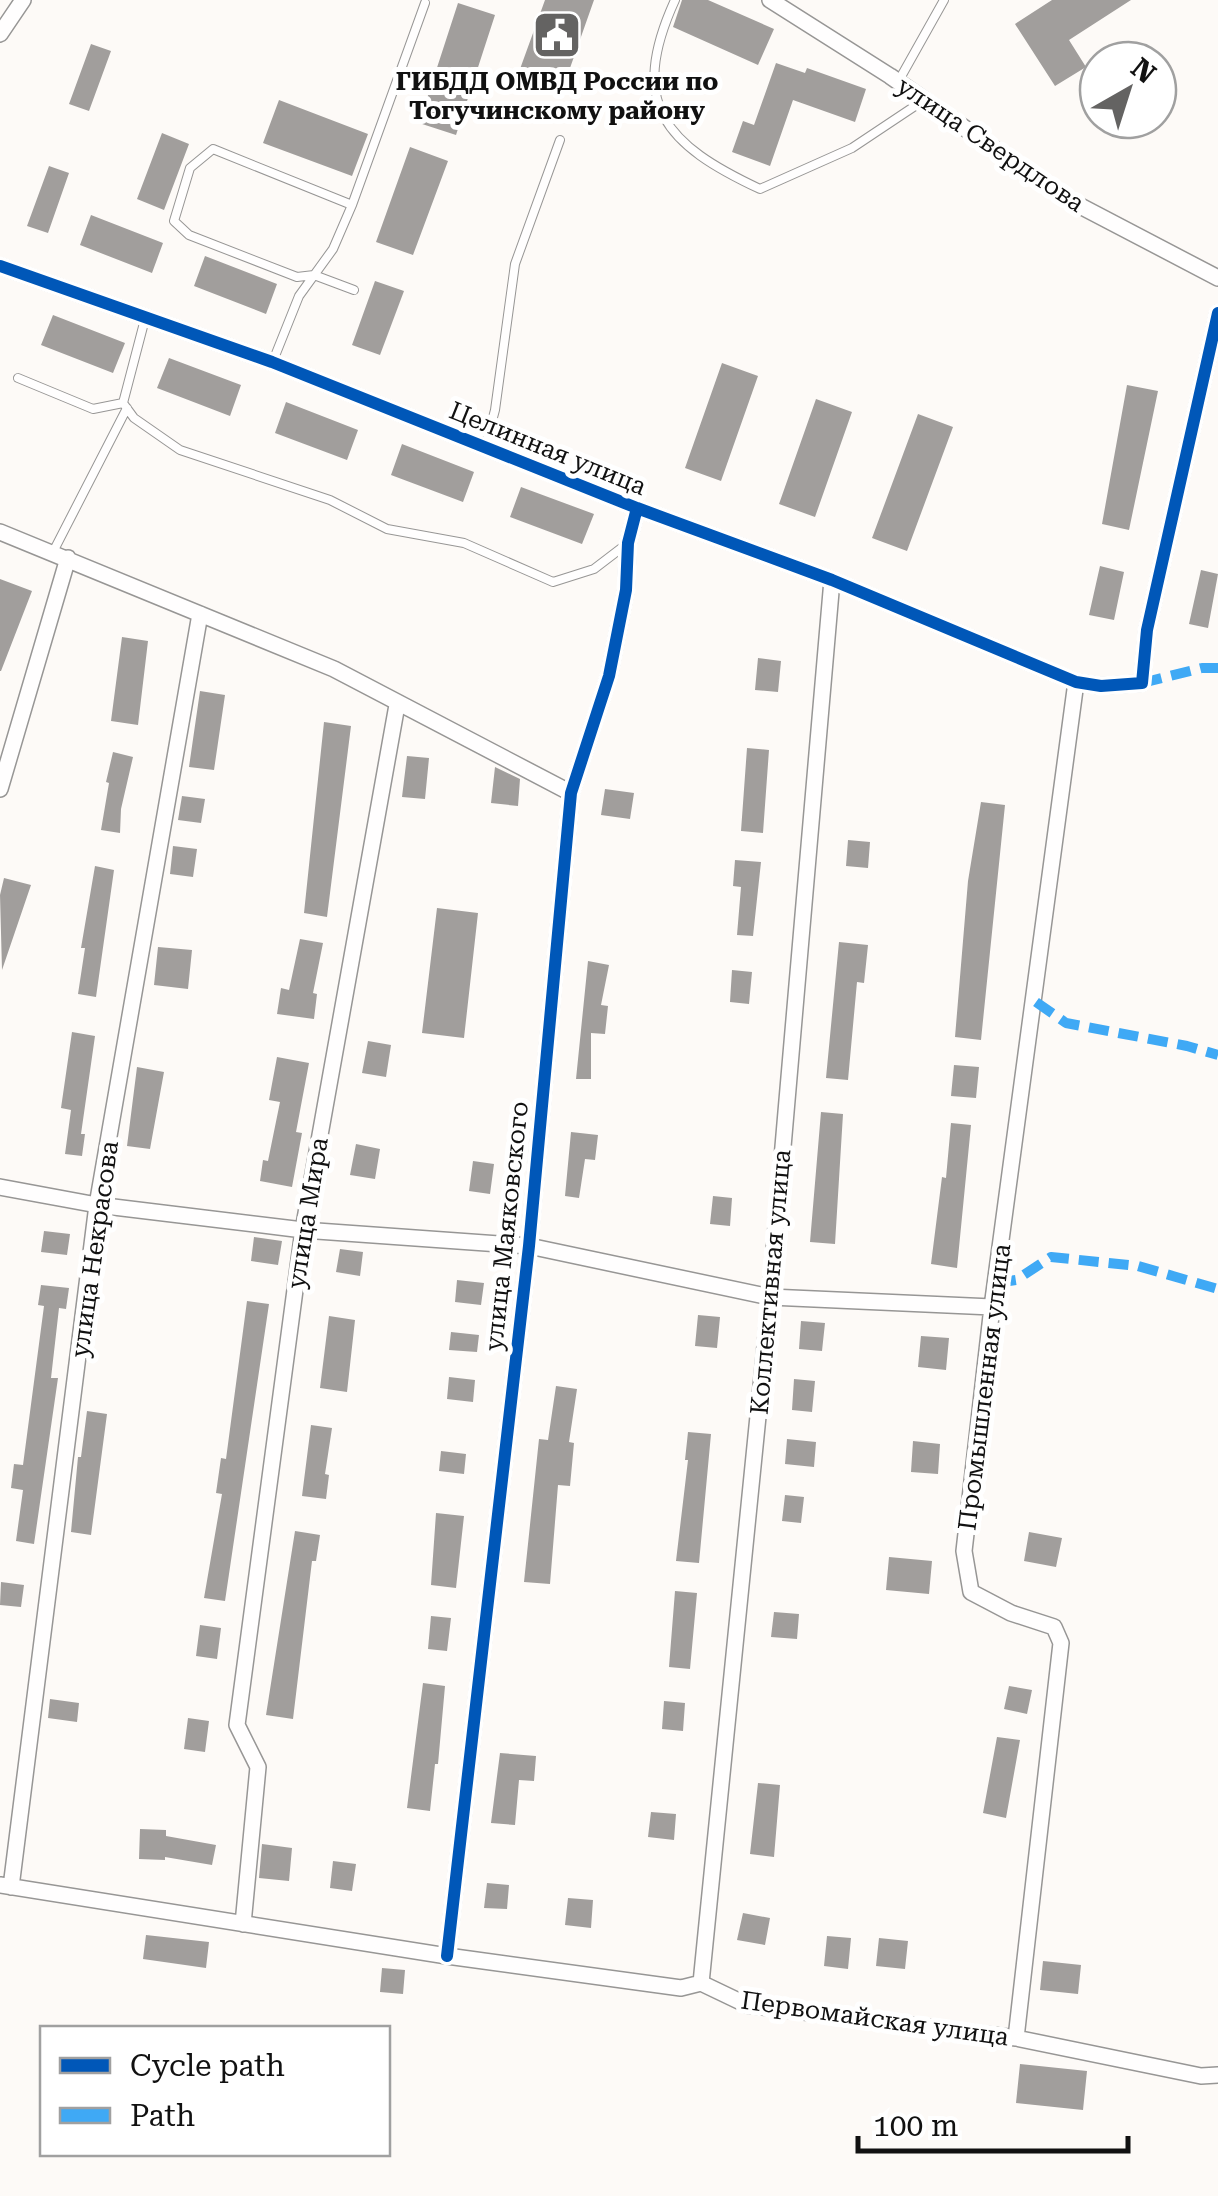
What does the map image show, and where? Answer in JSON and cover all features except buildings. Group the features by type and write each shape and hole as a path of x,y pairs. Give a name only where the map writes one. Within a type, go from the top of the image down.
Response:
{"street":[{"path":"0,34 22,0"},
{"name":"улица Свердлова","path":"770,0 898,82 1066,198 1218,278"},
{"name":"Целинная улица","path":"0,266 272,362 637,508 832,580 1076,682"},
{"path":"1076,682 1101,686 1142,682 1147,630 1218,312"},
{"name":"улица Маяковского","path":"448,1956 528,1246 570,793 609,676 626,590 628,542 637,508"},
{"path":"0,532 334,670 570,793"},
{"path":"0,789 60,555"},
{"name":"Коллективная улица","path":"701,1983 770,1297 832,580"},
{"name":"улица Некрасова","path":"5,1886 98,1205 200,614"},
{"name":"Промышленная улица","path":"1016,2038 1061,1642 1054,1627 1012,1613 971,1592 964,1551 992,1306 1036,1002 1076,682"},
{"name":"улица Мира","path":"243,1924 258,1767 237,1725 303,1230 398,704"},
{"path":"0,1186 98,1205 303,1230 528,1246 770,1297 992,1306"},
{"name":"Первомайская улица","path":"5,1886 448,1956 681,1988 701,1983 748,2005 1016,2038 1201,2076 1218,2075"}],"lane":[{"path":"675,0 659,35 655,78 664,120 681,144 717,169 760,189 852,148 924,100"},
{"path":"898,82 944,0"},
{"path":"272,362 298,296 333,249 352,205 425,3"},
{"path":"486,447 495,410 515,264 560,140"},
{"path":"352,205 213,149 190,168 174,221 189,235 297,277 314,275 354,290"},
{"path":"60,555 125,405 145,317"},
{"path":"18,378 93,409 125,405"},
{"path":"125,405 134,418 180,450 330,500 387,529 464,543 553,582 594,569 628,542"}],"marked path":[{"path":"1142,683 1202,668 1218,668"},
{"path":"1036,1002 1066,1023 1218,1055"},
{"path":"996,1283 1016,1280 1051,1257 1138,1266 1218,1289"}],"cycle path":[{"path":"0,266 272,362 637,508 832,580 1076,682 1101,686 1142,683 1147,630 1218,313"},
{"path":"447,1956 529,1246 571,793 609,676 626,590 628,543 637,508"}],"place":[{"name":"ГИБДД ОМВД России по Тогучинскому району","path":"557,35"}]}
